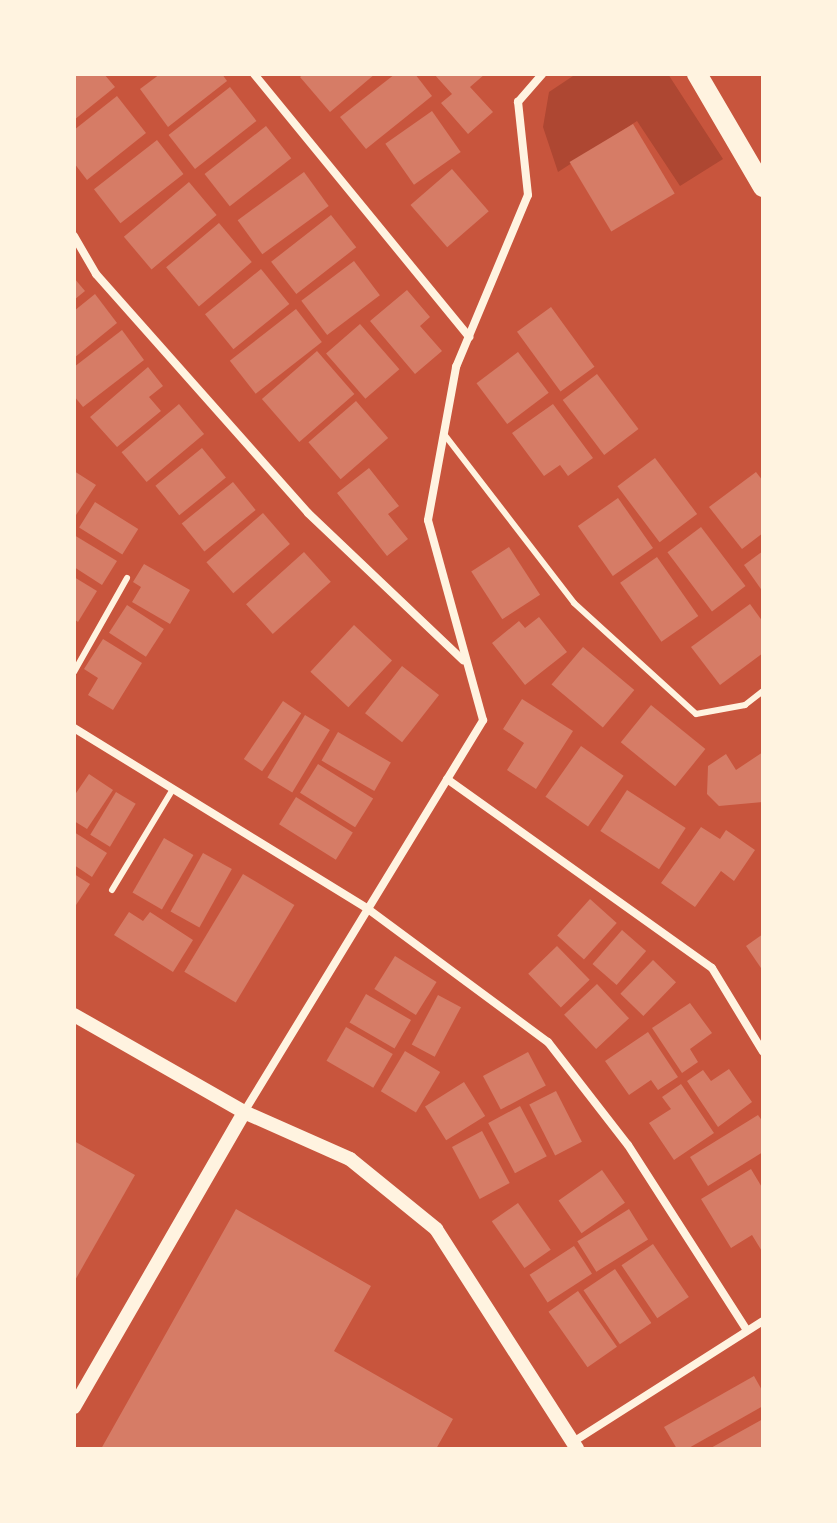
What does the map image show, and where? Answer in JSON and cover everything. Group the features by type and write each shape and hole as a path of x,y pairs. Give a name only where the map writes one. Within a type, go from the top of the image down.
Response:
{"main road":[{"path":"697,74 763,187"}],"street":[{"path":"254,74 469,337"},
{"path":"74,1407 244,1112 483,720 464,661 428,520 456,367 528,195 518,102 542,74"},
{"path":"74,236 96,274 308,513 464,661"},
{"path":"74,728 368,909 548,1042 628,1145 746,1329"},
{"path":"447,779 712,968 763,1052"},
{"path":"74,1015 244,1112 350,1159 436,1229 575,1446 746,1329 763,1321"}],"lane":[{"path":"444,434 574,603 696,714 745,705 763,691"},
{"path":"74,672 127,578"},
{"path":"112,890 173,789"}],"shaded area":[{"path":"576,74 668,74 723,159 680,186 637,121 558,172 543,127 549,92"}],"building":[{"path":"74,74 104,74 115,87 74,120"},
{"path":"160,74 222,74 227,81 168,127 140,89"},
{"path":"304,74 375,74 330,112 300,77"},
{"path":"395,74 415,74 432,96 366,149 340,117"},
{"path":"434,74 485,74 470,87 493,112 468,134 441,103 452,94"},
{"path":"230,87 256,121 195,169 169,135"},
{"path":"117,96 146,133 87,180 74,163 74,130"},
{"path":"432,111 461,152 414,185 385,144"},
{"path":"633,124 675,193 611,232 570,162"},
{"path":"266,126 291,158 230,206 205,174"},
{"path":"157,140 183,174 120,223 94,189"},
{"path":"452,169 489,211 447,247 410,205"},
{"path":"304,172 329,206 262,254 238,220"},
{"path":"189,182 217,215 152,270 124,237"},
{"path":"331,215 356,247 296,294 271,262"},
{"path":"219,223 252,262 199,306 166,267"},
{"path":"354,261 380,295 327,335 301,301"},
{"path":"261,269 289,304 233,349 205,314"},
{"path":"74,278 85,291 74,300"},
{"path":"407,290 430,317 420,326 442,351 415,374 370,321"},
{"path":"95,294 117,323 74,358 74,311"},
{"path":"551,307 594,367 561,392 517,332"},
{"path":"296,309 322,342 256,394 230,361"},
{"path":"360,324 399,369 365,399 326,354"},
{"path":"122,330 144,360 83,407 74,396 74,367"},
{"path":"317,351 354,394 299,442 262,399"},
{"path":"518,352 549,393 507,424 476,383"},
{"path":"148,367 163,386 149,397 161,411 117,447 90,417"},
{"path":"597,374 639,429 604,455 563,400"},
{"path":"356,401 388,438 341,479 308,442"},
{"path":"179,404 204,434 147,482 122,452"},
{"path":"553,404 593,458 568,476 560,465 544,476 512,433"},
{"path":"202,448 226,478 179,515 155,486"},
{"path":"655,458 697,514 660,542 617,486"},
{"path":"369,468 399,506 388,514 408,539 387,556 337,493"},
{"path":"74,471 96,485 74,518"},
{"path":"756,472 763,481 763,533 742,549 709,507"},
{"path":"233,482 256,510 204,552 182,524"},
{"path":"618,498 653,548 613,576 578,526"},
{"path":"95,502 138,529 122,554 79,527"},
{"path":"263,513 290,544 233,593 206,562"},
{"path":"701,527 746,586 712,611 667,552"},
{"path":"74,535 117,561 102,585 74,567"},
{"path":"509,547 540,595 502,619 471,572"},
{"path":"763,551 763,592 744,565"},
{"path":"304,552 331,582 273,634 246,604"},
{"path":"657,557 698,616 661,642 620,583"},
{"path":"144,564 190,590 170,624 132,602 141,587 133,582"},
{"path":"74,577 97,591 78,622 74,619"},
{"path":"750,604 763,622 763,653 720,685 691,647"},
{"path":"127,605 164,629 146,657 109,633"},
{"path":"539,617 567,652 525,685 492,643 519,621 525,628"},
{"path":"354,625 392,660 348,707 310,672"},
{"path":"103,639 142,663 113,710 88,695 98,678 84,669"},
{"path":"583,647 634,690 603,728 552,685"},
{"path":"402,666 439,695 402,742 365,713"},
{"path":"522,699 573,731 536,789 507,770 524,743 503,729"},
{"path":"283,701 301,713 262,771 244,759"},
{"path":"651,705 705,749 675,786 621,742"},
{"path":"305,715 330,730 292,793 267,778"},
{"path":"338,732 391,762 374,791 322,761"},
{"path":"581,746 624,776 588,827 545,797"},
{"path":"763,752 763,802 719,806 707,794 708,766 726,754 736,770"},
{"path":"318,764 373,798 355,827 300,793"},
{"path":"89,774 113,790 87,829 74,821 74,796"},
{"path":"627,790 686,828 659,869 600,831"},
{"path":"116,792 136,804 110,847 90,835"},
{"path":"296,797 353,833 336,860 279,824"},
{"path":"701,827 720,839 726,830 755,850 734,881 721,871 695,907 661,883"},
{"path":"74,832 107,853 92,877 74,865"},
{"path":"164,838 193,855 162,910 132,893"},
{"path":"203,853 232,869 199,928 171,912"},
{"path":"74,874 90,884 74,908"},
{"path":"243,874 294,905 236,1003 184,972"},
{"path":"590,899 617,923 584,960 557,935"},
{"path":"129,912 143,921 150,912 193,940 173,972 114,935"},
{"path":"622,930 646,951 617,985 592,964"},
{"path":"763,934 763,971 746,946"},
{"path":"557,946 590,980 561,1008 528,974"},
{"path":"395,956 437,982 416,1015 374,989"},
{"path":"653,960 676,982 643,1016 620,994"},
{"path":"597,984 629,1018 596,1049 564,1015"},
{"path":"366,994 411,1020 395,1049 350,1023"},
{"path":"438,995 461,1007 435,1057 412,1044"},
{"path":"690,1003 712,1033 690,1049 698,1062 682,1073 652,1028"},
{"path":"346,1027 393,1054 373,1088 326,1061"},
{"path":"648,1032 678,1077 658,1090 651,1080 629,1095 605,1061"},
{"path":"405,1051 440,1072 416,1112 381,1091"},
{"path":"528,1052 546,1086 501,1109 483,1076"},
{"path":"729,1069 752,1102 718,1127 687,1081 703,1070 711,1081"},
{"path":"464,1082 485,1116 446,1140 425,1106"},
{"path":"681,1084 714,1133 674,1160 649,1123 671,1109 662,1097"},
{"path":"556,1091 582,1142 555,1155 529,1105"},
{"path":"520,1106 547,1156 515,1173 488,1123"},
{"path":"758,1115 763,1122 763,1152 708,1186 690,1157"},
{"path":"482,1131 510,1183 480,1199 452,1147"},
{"path":"74,1141 135,1175 74,1282"},
{"path":"751,1169 763,1189 763,1253 752,1235 731,1248 701,1199"},
{"path":"602,1170 625,1203 582,1233 559,1200"},
{"path":"518,1203 551,1250 524,1268 492,1221"},
{"path":"236,1209 371,1286 334,1351 453,1419 436,1449 101,1449"},
{"path":"629,1209 648,1240 596,1272 577,1241"},
{"path":"653,1244 689,1297 657,1318 621,1265"},
{"path":"574,1246 592,1274 548,1303 530,1275"},
{"path":"615,1269 651,1323 620,1344 583,1290"},
{"path":"578,1291 617,1347 588,1367 549,1312"},
{"path":"754,1376 763,1392 763,1406 687,1449 677,1449 664,1427"},
{"path":"763,1419 763,1449 709,1449"}]}
